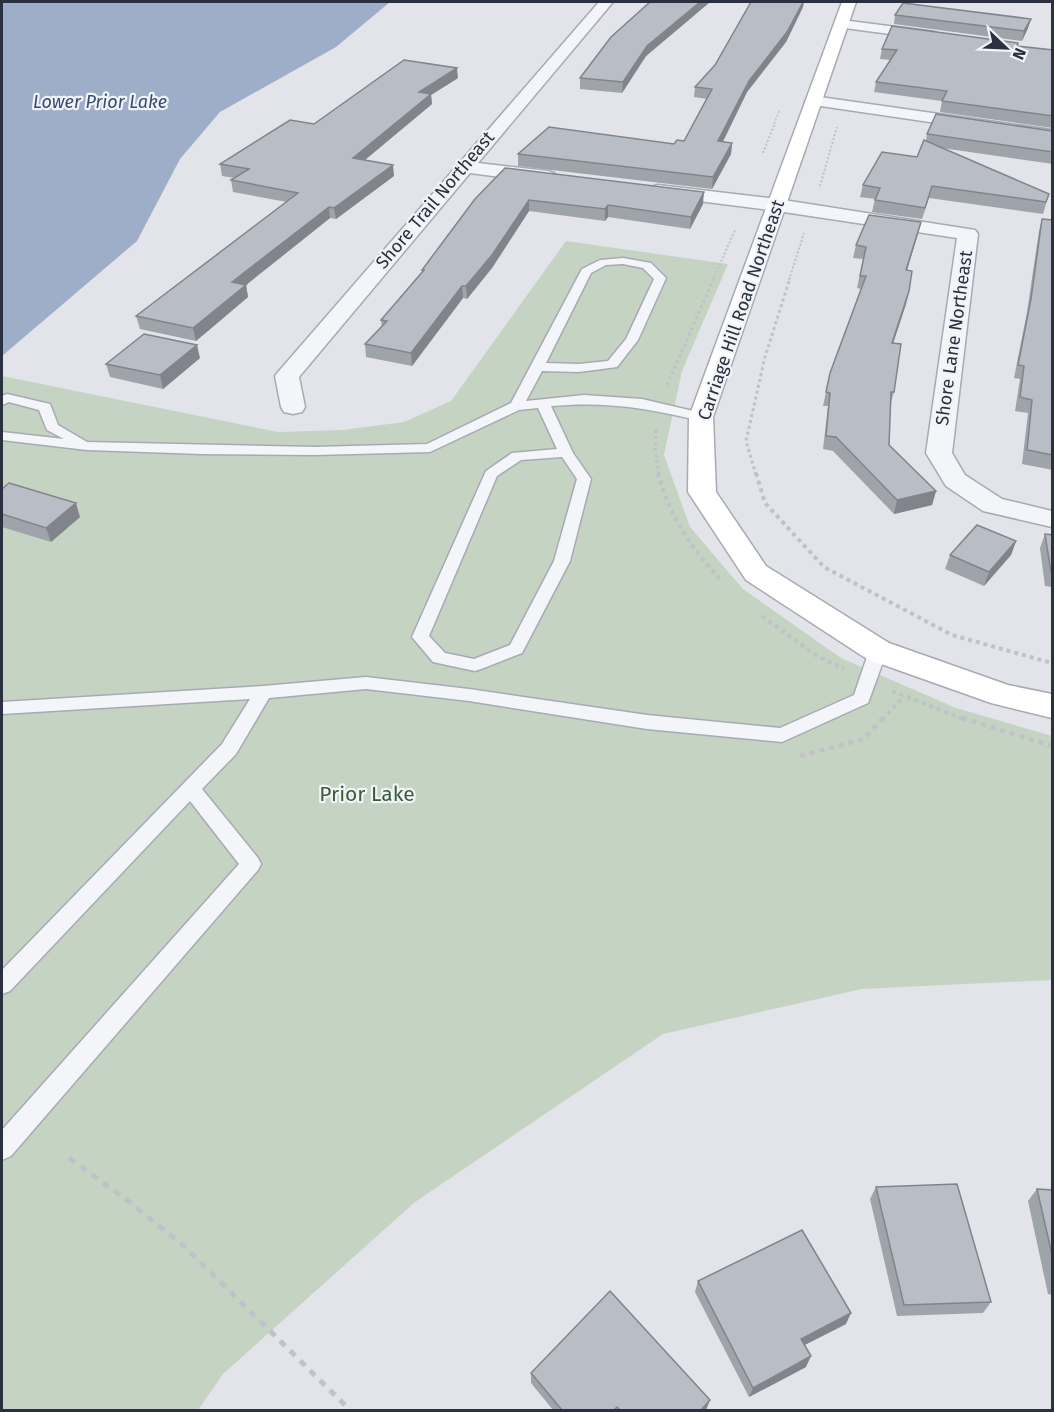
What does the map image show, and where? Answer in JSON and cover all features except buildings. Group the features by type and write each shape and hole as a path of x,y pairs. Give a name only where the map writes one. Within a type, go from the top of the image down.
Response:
{"street":[{"name":"Shore Trail Northeast","path":"294,407 287,376 606,2"},
{"path":"846,13 948,38"},
{"name":"Carriage Hill Road Northeast","path":"846,13 701,417 702,492 756,573 878,651 1003,695 1053,706"},
{"path":"813,101 1053,135"},
{"path":"463,167 570,180"},
{"name":"Shore Lane Northeast","path":"641,189 777,205 968,234 939,453 955,480 993,505 1053,519"}],"lane":[{"path":"516,406 586,272 604,262 623,261 647,266 660,278 632,340 612,364 579,368 538,367"},
{"path":"2,401 7,398 45,407 52,427 87,446"},
{"path":"2,436 87,446 315,451 430,448 516,406 584,399 642,403 701,417"},
{"path":"543,403 566,453 584,479 562,561 516,649 475,665 438,658 420,637 491,474 517,456 566,453"},
{"path":"2,708 263,692 366,683 470,694 647,722 782,735 862,699 878,651"},
{"path":"2,984 229,749 263,692"},
{"path":"2,1148 251,864 191,788"}],"path":[{"path":"728,587 704,564 677,526 661,489 655,440 659,406 673,368 748,202 782,104"},
{"path":"843,105 765,357 746,441 765,503 824,567 952,635 1053,663"},
{"path":"753,609 817,656 867,681 977,724 1053,746"},
{"path":"69,1158 127,1200 184,1246 350,1410"}],"green space":[{"name":"Prior Lake","path":"566,241 728,264 682,371 664,455 690,527 743,589 841,658 956,708 1052,736 1052,980 862,989 663,1034 415,1202 223,1374 198,1410 2,1410 2,376 278,432 343,430 404,422 451,401"}],"water":[{"name":"Lower Prior Lake","path":"2,2 390,2 336,47 220,112 180,159 137,241 2,356"}]}
